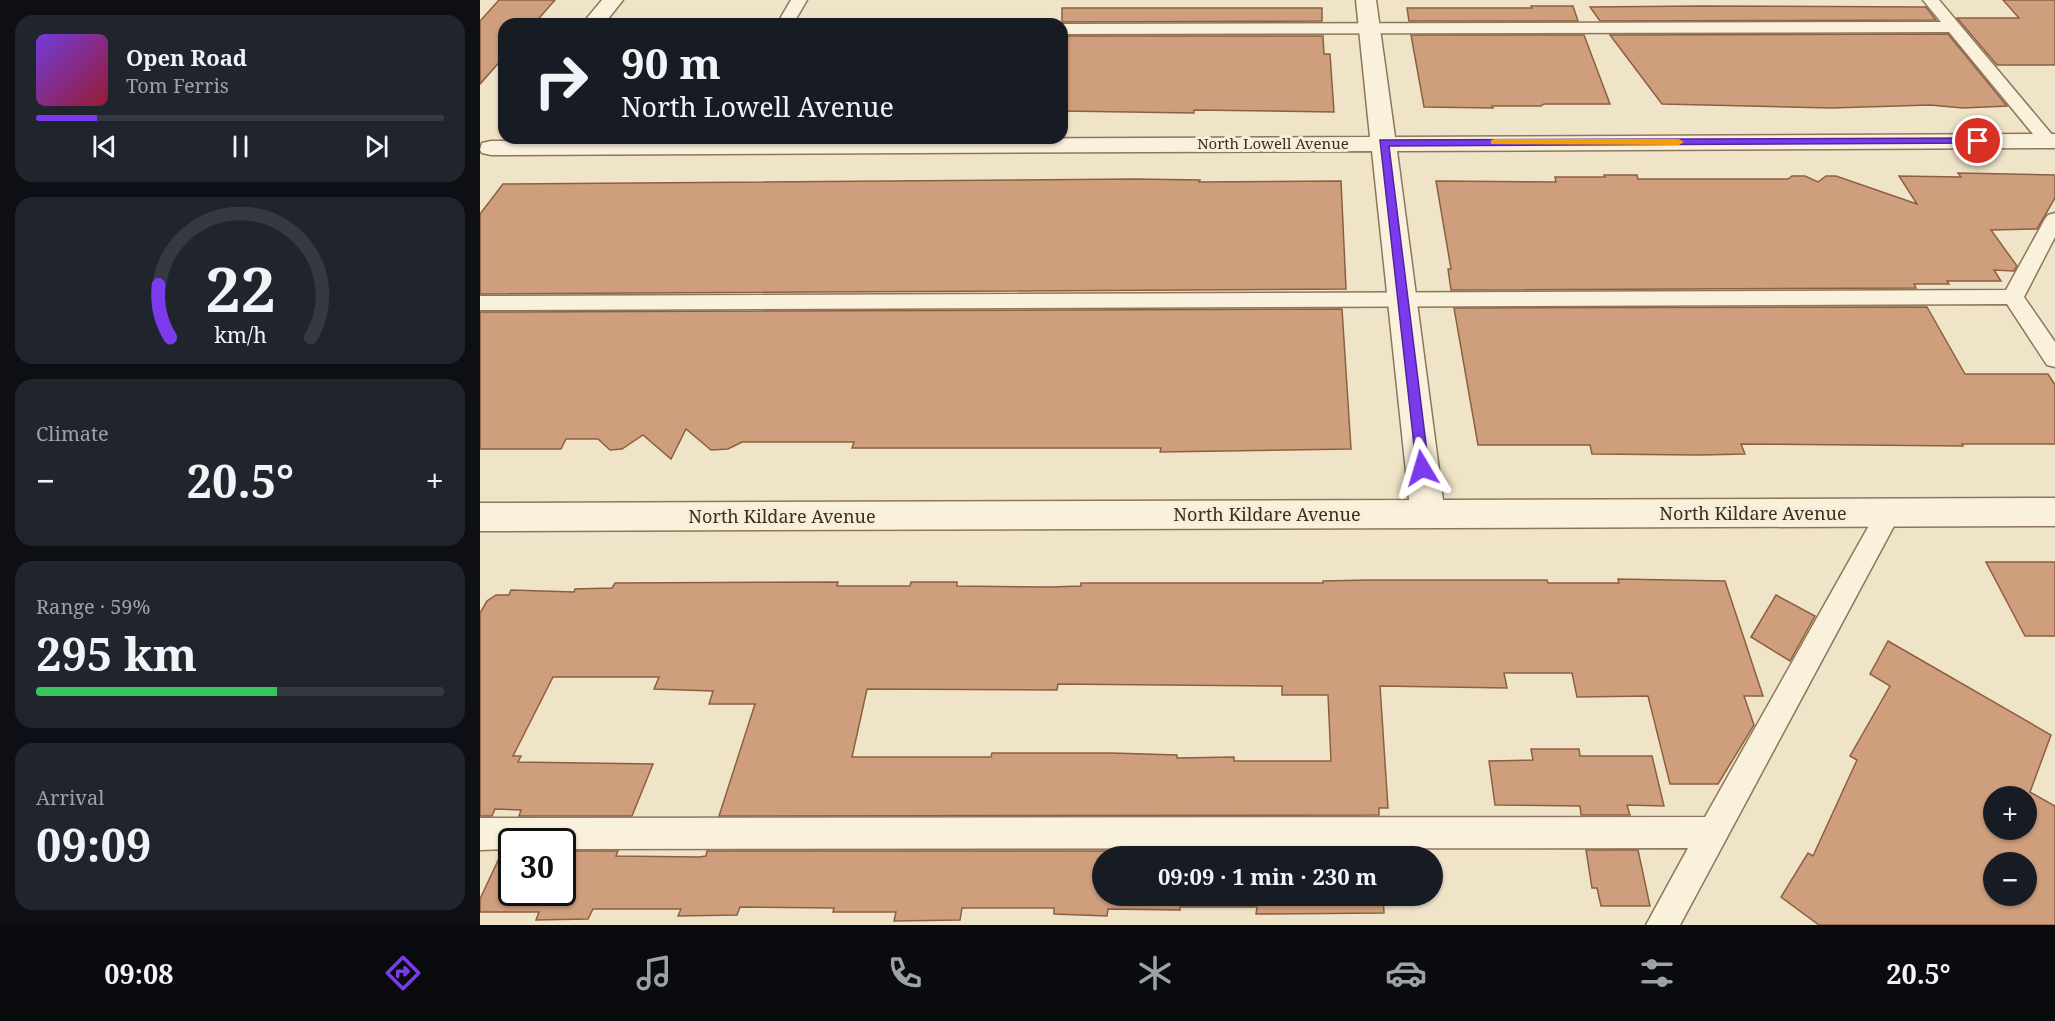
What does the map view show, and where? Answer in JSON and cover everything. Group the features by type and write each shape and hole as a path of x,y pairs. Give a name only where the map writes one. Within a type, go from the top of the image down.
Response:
{"street":[{"path":"598,18 613,0"},
{"path":"1366,0 1428,514"},
{"name":"North Lowell Avenue","path":"1068,142 2051,141"},
{"name":"North Lowell Avenue","path":"492,148 640,144"},
{"name":"North Kildare Avenue","path":"480,517 2055,512"}],"lane":[{"path":"788,18 799,0"},
{"path":"1931,0 2051,141"},
{"path":"1068,29 1953,27"},
{"path":"2013,297 2055,219"},
{"path":"480,303 2013,297"},
{"path":"2013,297 2055,358"},
{"path":"1662,925 1889,513"},
{"path":"480,834 1713,832"}],"building":[{"path":"499,0 555,0 539,18 498,18 498,64 480,84 480,21"},
{"path":"2003,0 2055,0 2055,65 1997,65 1957,18 2019,18"},
{"path":"1531,6 1573,6 1578,21 1409,21 1407,8 1532,8"},
{"path":"1590,7 1926,7 1936,20 1600,21"},
{"path":"1062,8 1322,8 1322,21 1068,22 1068,18 1062,18"},
{"path":"1948,34 2007,106 1963,108 1930,105 1831,108 1662,104 1610,35"},
{"path":"1411,35 1584,35 1610,104 1544,104 1541,106 1492,106 1493,108 1424,107"},
{"path":"1068,36 1323,36 1324,54 1330,54 1334,112 1194,110 1194,113 1068,111"},
{"path":"1958,173 2055,175 2055,198 2037,229 1991,230 2017,266 2014,271 1994,270 2001,281 1947,281 1949,284 1914,284 1916,288 1451,290 1448,269 1451,269 1436,181 1556,182 1555,177 1637,175 1638,179 1788,179 1792,176 1805,176 1818,182 1826,176 1836,176 1917,204 1899,176 1961,177"},
{"path":"1200,180 1199,182 1341,181 1346,289 480,294 480,214 503,184"},
{"path":"1927,307 1965,374 2048,374 2055,385 2055,444 1962,444 1963,446 1741,444 1745,454 1700,455 1592,454 1590,445 1478,445 1454,308"},
{"path":"1342,309 1351,449 1160,452 1161,448 852,448 854,442 742,442 728,449 711,450 686,429 671,459 643,435 622,449 610,450 598,439 566,439 561,449 480,449 480,312"},
{"path":"1986,562 2055,562 2055,636 2025,636"},
{"path":"1618,579 1725,581 1763,696 1744,696 1754,725 1718,784 1670,784 1648,696 1577,697 1572,673 1504,673 1507,688 1380,686 1388,808 1379,808 1379,815 719,816 755,704 709,704 713,691 654,689 659,677 553,677 513,756 521,756 518,762 653,764 632,816 519,816 521,810 495,809 492,816 480,816 480,613 487,601 496,595 509,595 511,590 574,592 575,589 612,588 615,583 838,582 837,586 910,586 911,582 957,582 957,586 1050,587 1081,586 1081,583 1323,583 1323,581 1369,580 1547,580 1548,583 1619,583","holes":["1058,684 1282,686 1282,695 1328,695 1331,761 1234,761 1234,757 1177,758 1177,755 1111,753 992,753 991,757 852,757 867,689 1057,690"]},
{"path":"1776,595 1815,616 1790,661 1751,637"},
{"path":"1888,641 2051,735 2032,786 1983,786 1983,840 2037,840 2037,796 2055,806 2055,925 1819,925 1781,897 1808,853 1813,856 1857,760 1850,756 1890,686 1870,674"},
{"path":"1531,749 1579,749 1580,756 1652,756 1664,806 1627,805 1630,815 1581,815 1580,806 1495,805 1489,761 1533,760"},
{"path":"1586,850 1638,850 1650,906 1601,906 1597,888 1592,888"},
{"path":"576,851 618,851 616,856 699,857 706,856 707,851 1092,851 1092,906 1384,906 1384,913 1256,914 1257,907 1180,907 1180,910 1108,909 1107,916 1054,914 1054,908 962,908 960,920 894,921 896,912 833,912 834,908 740,907 737,915 678,916 681,909 593,909 588,919 536,920 539,912 480,912 480,899 498,861 498,906 576,906"}],"slow traffic":[{"path":"1495,142 1679,142"}],"route":[{"path":"1422,468 1383,142 1978,141"}]}
